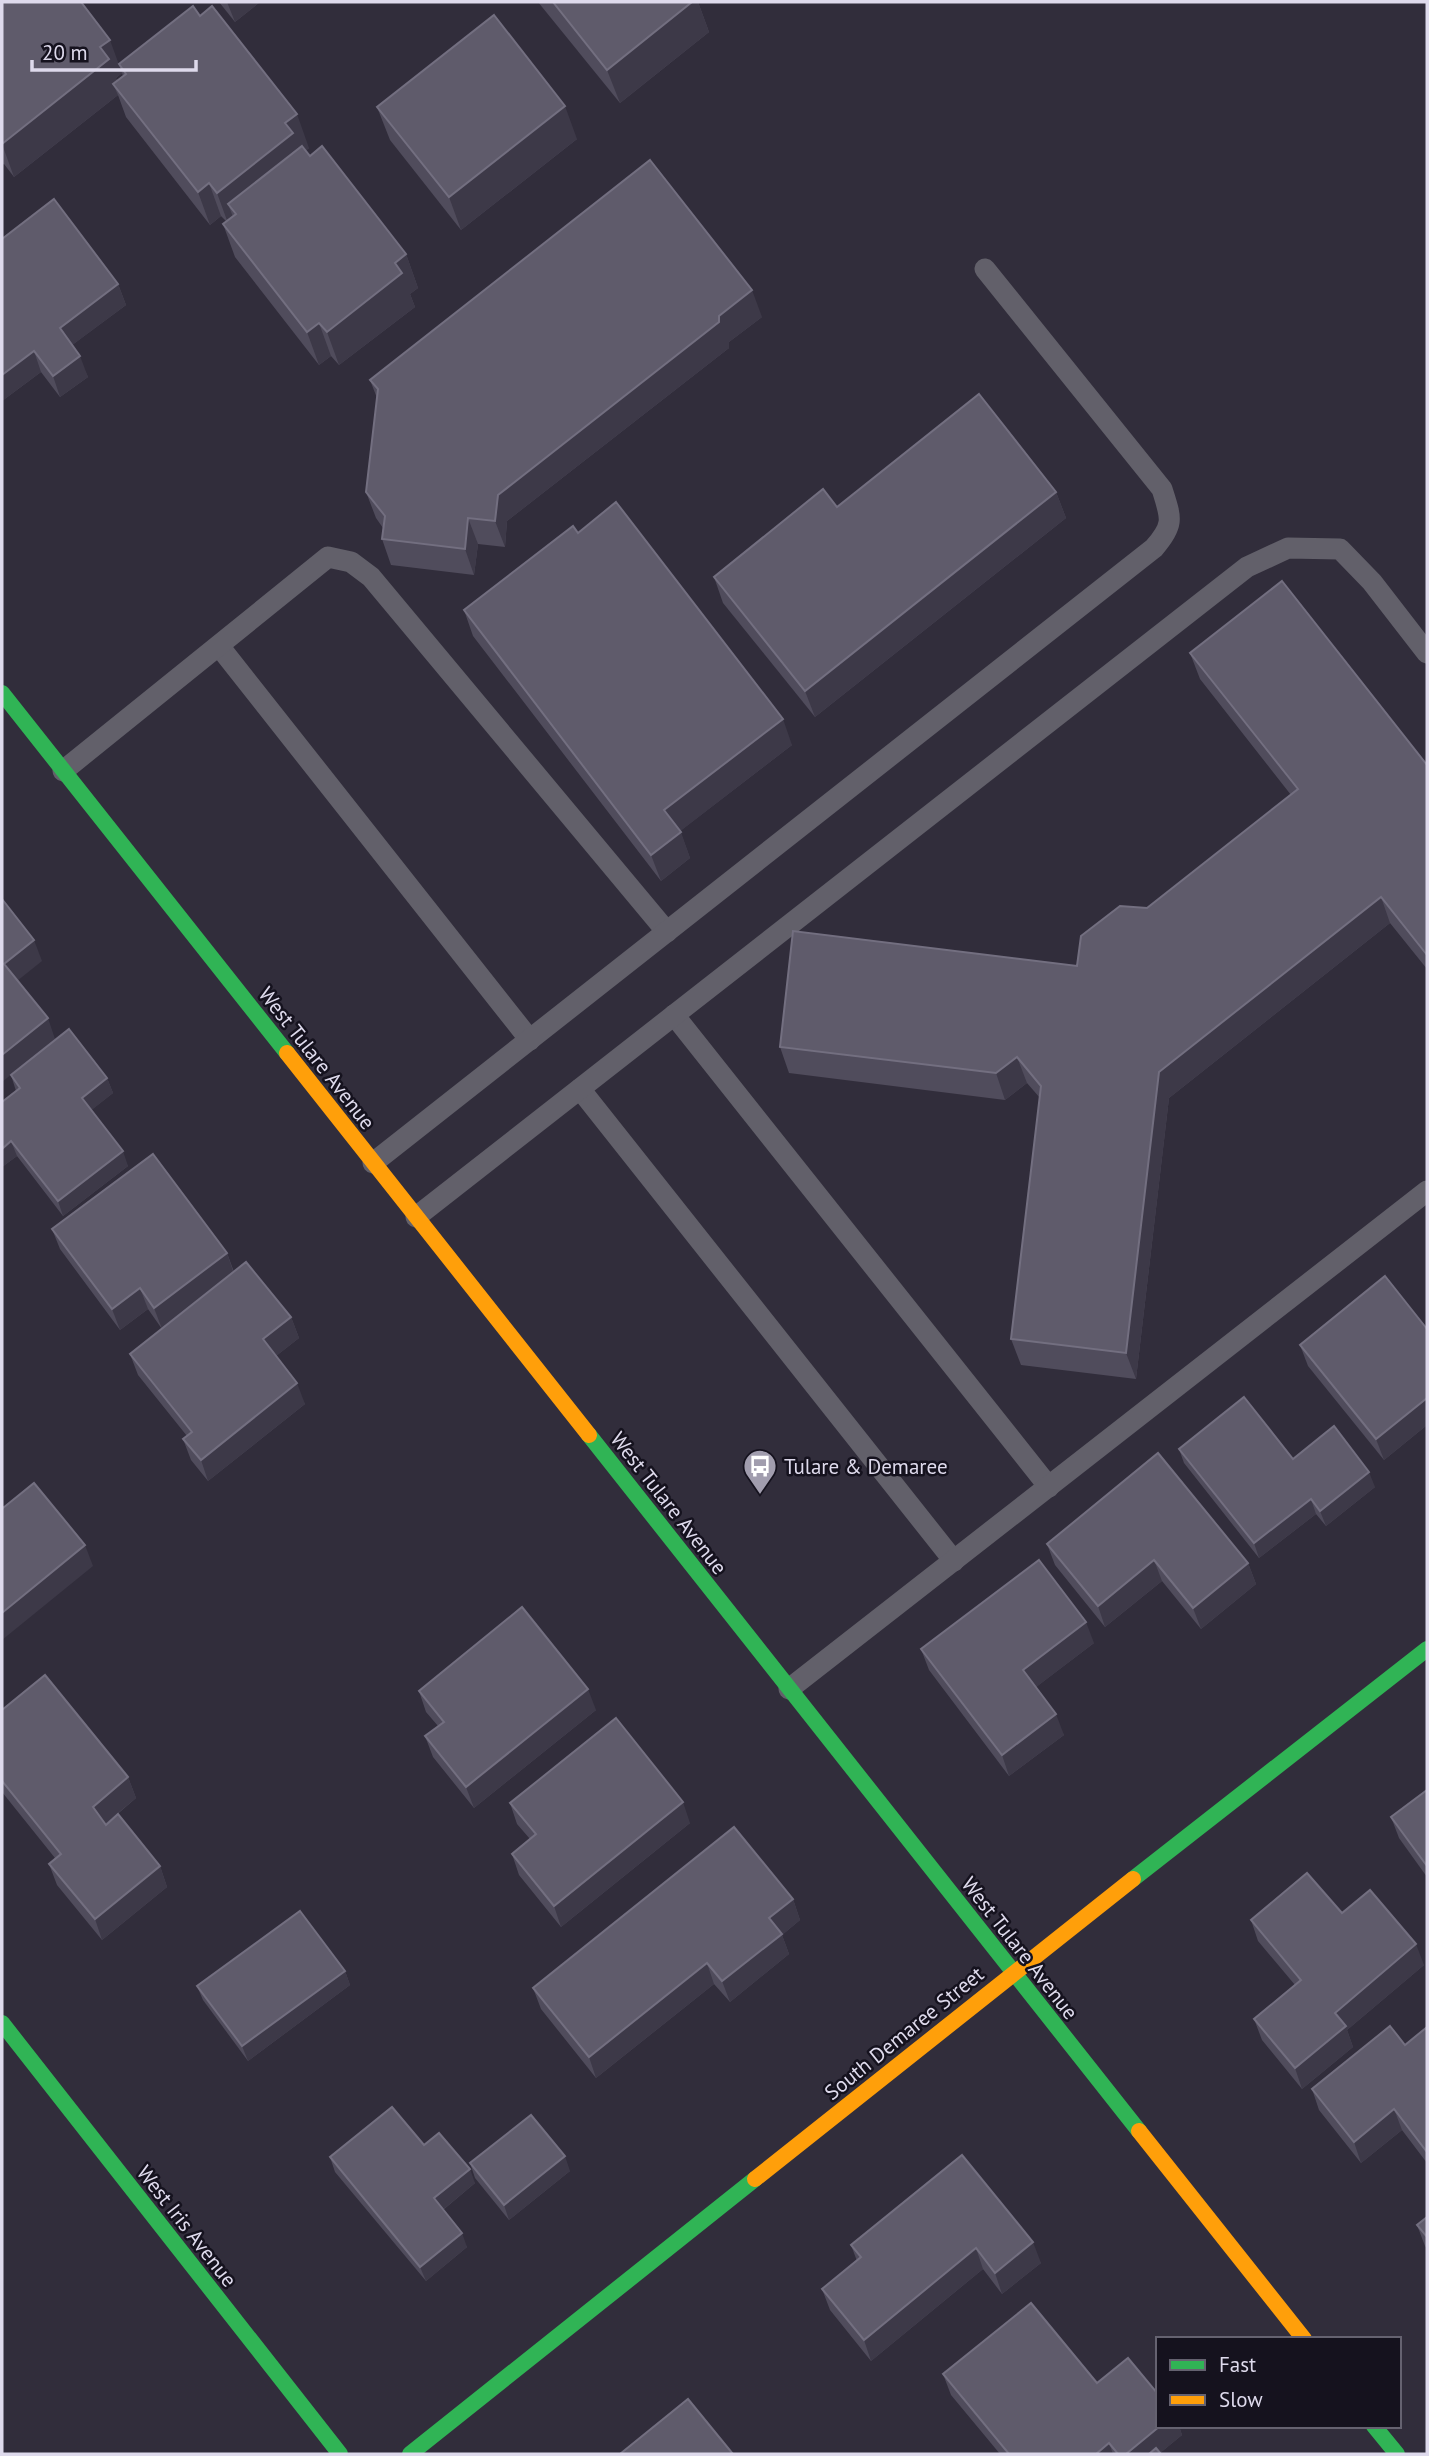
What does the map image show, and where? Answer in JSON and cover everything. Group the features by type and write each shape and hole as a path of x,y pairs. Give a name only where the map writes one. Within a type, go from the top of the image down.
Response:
{"street":[{"name":"West Tulare Avenue","path":"2,693 1302,2337"},
{"name":"South Demaree Street","path":"410,2454 1013,1973 1427,1649"},
{"name":"West Iris Avenue","path":"2,2023 340,2454"},
{"path":"1376,2428 1396,2454"}],"lane":[{"path":"373,1163 1154,548 1168,532 1170,517 1161,489 985,269"},
{"path":"416,1217 1247,566 1288,548 1340,549 1372,582 1427,653"},
{"path":"63,771 328,557 351,562 371,577 667,932"},
{"path":"219,646 530,1040"},
{"path":"674,1015 1049,1487"},
{"path":"580,1089 954,1562"},
{"path":"789,1689 1427,1191"}],"building":[{"path":"2,2 81,2 110,40 100,47 109,59 2,144"},
{"path":"553,2 692,2 607,70"},
{"path":"193,6 200,16 212,6 297,114 285,123 293,133 217,193 209,183 198,192 113,84 126,74 119,64"},
{"path":"494,15 565,106 449,197 377,107"},
{"path":"302,146 310,156 322,146 406,254 395,263 402,273 327,332 319,323 307,332 223,224 236,214 228,204"},
{"path":"650,160 752,290 719,316 719,322 498,495 495,521 468,518 465,549 382,539 385,516 366,492 378,389 370,380"},
{"path":"54,199 118,284 60,328 80,356 53,376 34,351 2,375 2,239"},
{"path":"979,394 1056,492 805,691 714,577 823,489 837,507"},
{"path":"616,502 783,719 664,810 681,832 651,855 464,610 573,526 578,533"},
{"path":"1282,581 1427,765 1427,955 1381,897 1159,1072 1126,1353 1011,1339 1041,1086 1017,1057 996,1073 780,1047 793,931 1077,966 1081,936 1120,906 1147,908 1298,789 1190,653"},
{"path":"2,899 34,940 4,964 48,1018 2,1055"},
{"path":"69,1029 107,1078 82,1098 123,1151 58,1201 11,1141 2,1149 2,1102 20,1088 11,1075"},
{"path":"153,1154 227,1253 154,1308 140,1288 112,1309 52,1229"},
{"path":"246,1262 291,1317 263,1339 297,1383 201,1460 183,1439 192,1432 130,1354"},
{"path":"1385,1276 1427,1329 1427,1398 1376,1439 1300,1345"},
{"path":"1244,1397 1293,1459 1334,1426 1369,1472 1320,1511 1311,1499 1254,1543 1179,1449"},
{"path":"1158,1453 1248,1563 1193,1608 1154,1560 1098,1606 1047,1544"},
{"path":"34,1483 85,1545 2,1613 2,1506 3,1508"},
{"path":"1039,1560 1086,1622 1023,1670 1056,1714 1002,1755 921,1649"},
{"path":"522,1607 588,1689 466,1787 425,1736 444,1722 419,1691"},
{"path":"45,1675 128,1777 93,1807 106,1825 118,1814 160,1866 95,1919 49,1864 61,1854 2,1781 2,1710"},
{"path":"616,1718 683,1802 554,1906 512,1854 536,1834 510,1803"},
{"path":"1427,1790 1427,1866 1391,1817"},
{"path":"734,1827 793,1899 769,1918 782,1934 722,1981 707,1963 589,2057 533,1988"},
{"path":"1307,1873 1342,1913 1370,1890 1416,1944 1335,2013 1346,2026 1295,2068 1254,2019 1301,1980 1251,1920"},
{"path":"300,1911 345,1971 242,2046 197,1986"},
{"path":"1390,2026 1405,2045 1427,2027 1427,2152 1394,2109 1354,2142 1312,2089"},
{"path":"392,2107 424,2145 439,2133 470,2169 434,2198 462,2233 420,2267 330,2157"},
{"path":"531,2115 565,2156 504,2205 470,2163"},
{"path":"962,2155 1033,2242 995,2273 976,2248 864,2340 822,2289 861,2257 851,2245"},
{"path":"1427,2217 1427,2237 1417,2225"},
{"path":"1031,2303 1097,2383 1128,2358 1156,2392 1158,2428 1126,2454 1118,2454 1109,2443 1096,2454 1009,2454 943,2374"},
{"path":"688,2399 733,2454 620,2454"},
{"path":"1156,2448 1161,2454 1149,2454"}],"traffic: fast":[{"path":"2,693 287,1053"},
{"path":"589,1435 1139,2131"},
{"path":"1133,1879 1427,1649"},
{"path":"2,2023 340,2454"},
{"path":"410,2454 755,2179"},
{"path":"1376,2428 1397,2454"}],"traffic: slow":[{"path":"287,1053 589,1435"},
{"path":"755,2179 1133,1879"},
{"path":"1139,2131 1302,2337"}],"place":[{"name":"Tulare & Demaree","path":"760,1496"}]}
